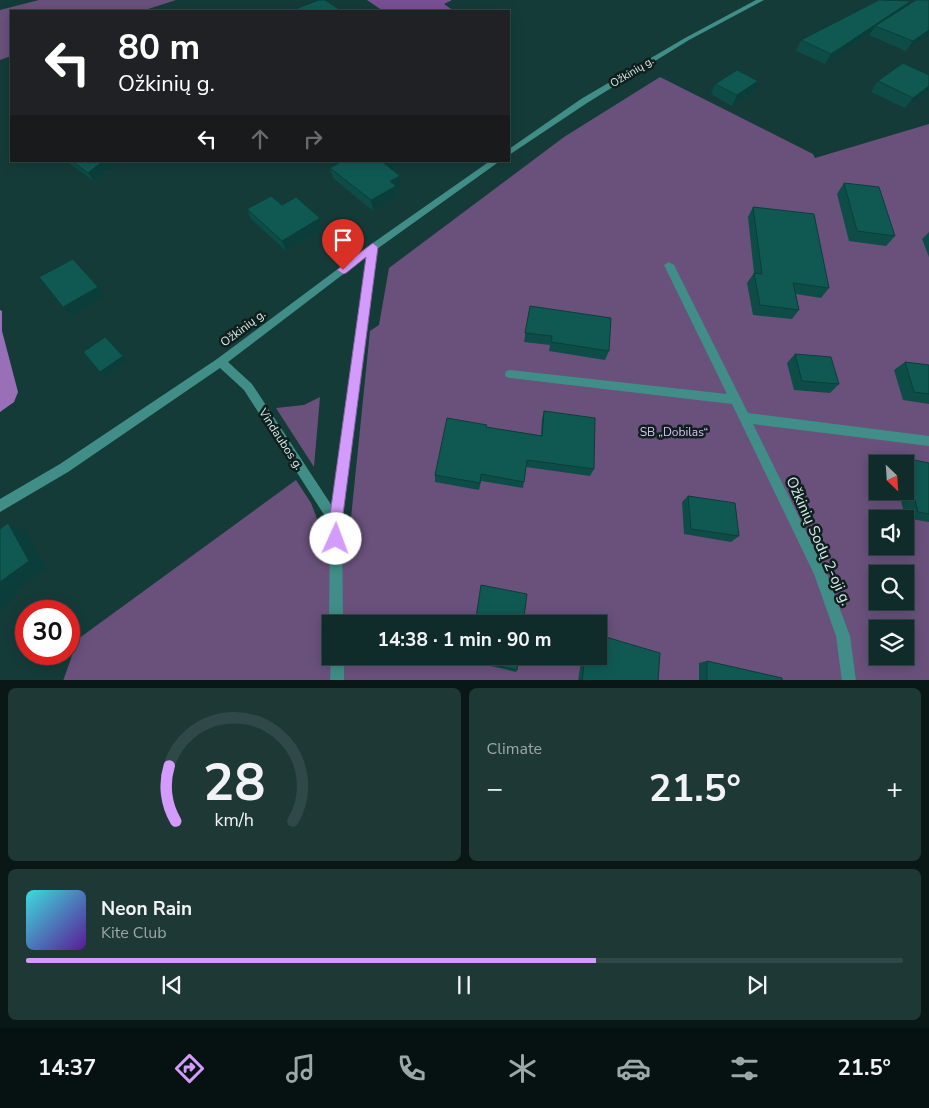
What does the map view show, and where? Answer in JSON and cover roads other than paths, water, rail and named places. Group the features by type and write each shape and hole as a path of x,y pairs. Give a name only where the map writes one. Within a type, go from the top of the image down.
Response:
{"street":[{"name":"Ožkinių g.","path":"510,152 584,100 688,39 761,0"},
{"name":"Ožkinių g.","path":"0,506 64,468 221,362 373,247 495,162"},
{"path":"336,615 336,522 373,247"},
{"name":"Ožkinių Sodų 2-oji g.","path":"669,265 820,572 843,636 849,680"},
{"name":"Vindaubos g.","path":"221,362 248,387 336,522"},
{"path":"510,374 736,400"},
{"path":"745,418 929,441"},
{"path":"337,665 337,680"}],"park label":[{"name":"SB „Dobilas“","path":"674,432"}]}
